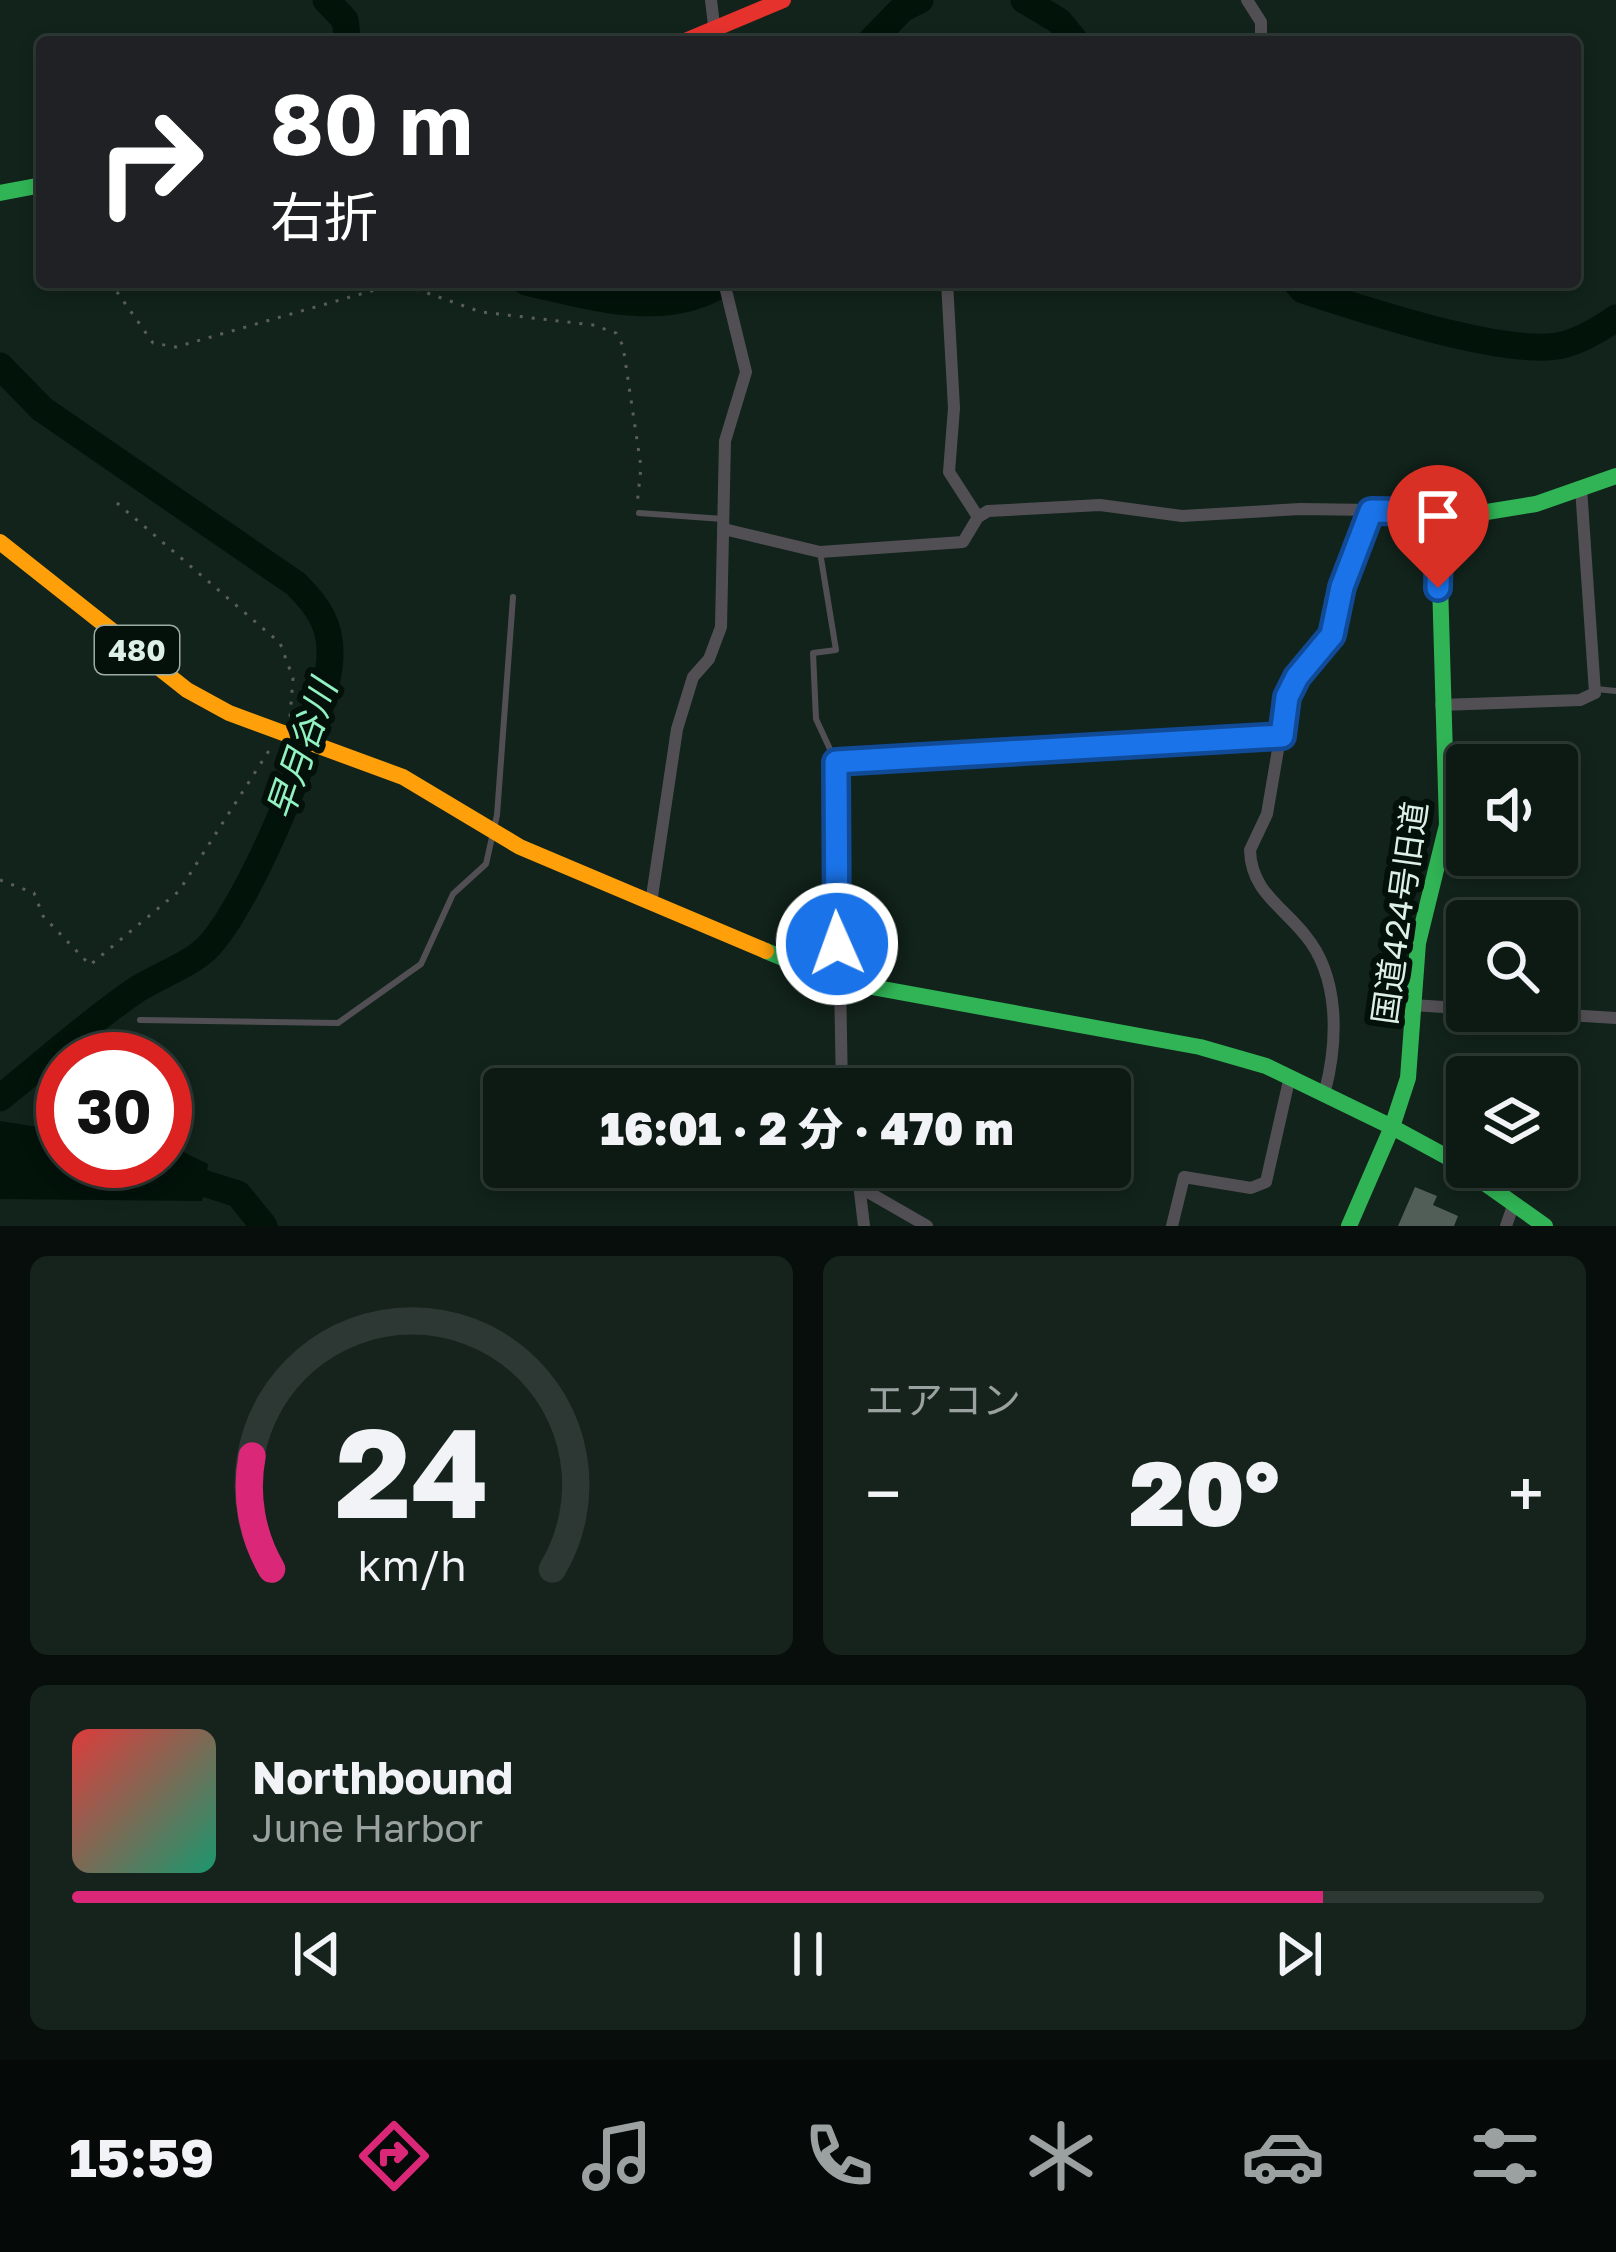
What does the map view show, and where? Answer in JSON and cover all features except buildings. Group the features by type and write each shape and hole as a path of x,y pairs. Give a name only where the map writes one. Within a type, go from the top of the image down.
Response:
{"main road":[{"path":"717,35 783,0"},
{"path":"0,193 36,186"},
{"path":"1456,517 1536,504 1616,476"},
{"name":"国道424号旧道","path":"1349,1226 1408,1078 1423,916 1448,824 1439,548 1456,517"},
{"name":"480","path":"0,542 187,690 403,777 493,831 651,906 838,981 1199,1046 1290,1076 1392,1127"},
{"path":"1392,1127 1545,1226"}],"street":[{"path":"710,0 717,35"},
{"path":"1247,0 1261,22 1261,36"},
{"path":"651,906 677,728 693,677 709,658 721,627 727,525 725,441 746,372 725,288"},
{"path":"947,288 954,408 949,472 978,517"},
{"path":"1441,705 1580,700 1596,688 1581,488"},
{"path":"727,525 820,552 963,542 978,517 988,511 1100,505 1182,516 1300,508 1449,512 1456,517"},
{"path":"1325,1091 1333,1062 1326,968 1309,939 1262,893 1250,867 1250,850 1267,814 1287,697 1297,677 1332,635 1342,587 1371,511"},
{"path":"841,1068 836,762 1282,736"},
{"path":"1412,1005 1616,1018"},
{"path":"1172,1226 1184,1177 1251,1188 1266,1182 1290,1076"},
{"path":"861,1188 864,1226"},
{"path":"861,1188 927,1226"},
{"path":"1506,1226 1514,1203"}],"lane":[{"path":"639,513 727,525"},
{"path":"820,552 836,650 813,653 816,718 836,762"},
{"path":"140,1020 338,1022 421,964 453,894 486,864 493,831 513,597"},
{"path":"1596,688 1616,691"}],"path":[{"path":"114,288 153,343 176,347 382,288"},
{"path":"413,288 481,312 592,325 616,333 623,346 641,467 634,495 639,513"},
{"path":"0,880 34,893 43,916 90,965 179,891 285,732 295,698 290,663 280,644 117,503"}],"shaded area":[{"path":"0,1121 36,1127 36,1188 192,1188 192,1156 208,1164 202,1201 0,1199"}],"waterway":[{"name":"早月谷川","path":"326,0 345,20 347,36"},
{"name":"早月谷川","path":"876,36 902,9 920,0"},
{"name":"早月谷川","path":"1024,0 1059,21 1071,36"},
{"name":"早月谷川","path":"554,288 653,303 712,288"},
{"name":"早月谷川","path":"1301,288 1430,329 1532,347 1564,344 1616,318"},
{"name":"早月谷川","path":"0,366 42,409 296,584 321,616 330,655 302,763 265,852 225,926 207,948 119,1002 0,1098"},
{"path":"192,1179 238,1194 264,1226"}],"traffic: fast":[{"path":"0,193 36,186"},
{"path":"1545,1226 1449,1158 1392,1127 1408,1078 1418,943 1447,825 1439,548 1456,517 1536,504 1616,476"},
{"path":"766,951 839,981 1200,1047 1266,1066 1392,1127 1349,1226"}],"traffic: slow":[{"path":"0,542 187,690 229,713 403,777 520,847 766,951"}],"traffic: jam":[{"path":"697,36 783,0"}],"route":[{"path":"837,944 836,762 1028,755 1282,736 1287,697 1297,677 1332,635 1342,587 1371,511 1449,512 1456,517 1446,527 1439,548 1438,588"}]}
